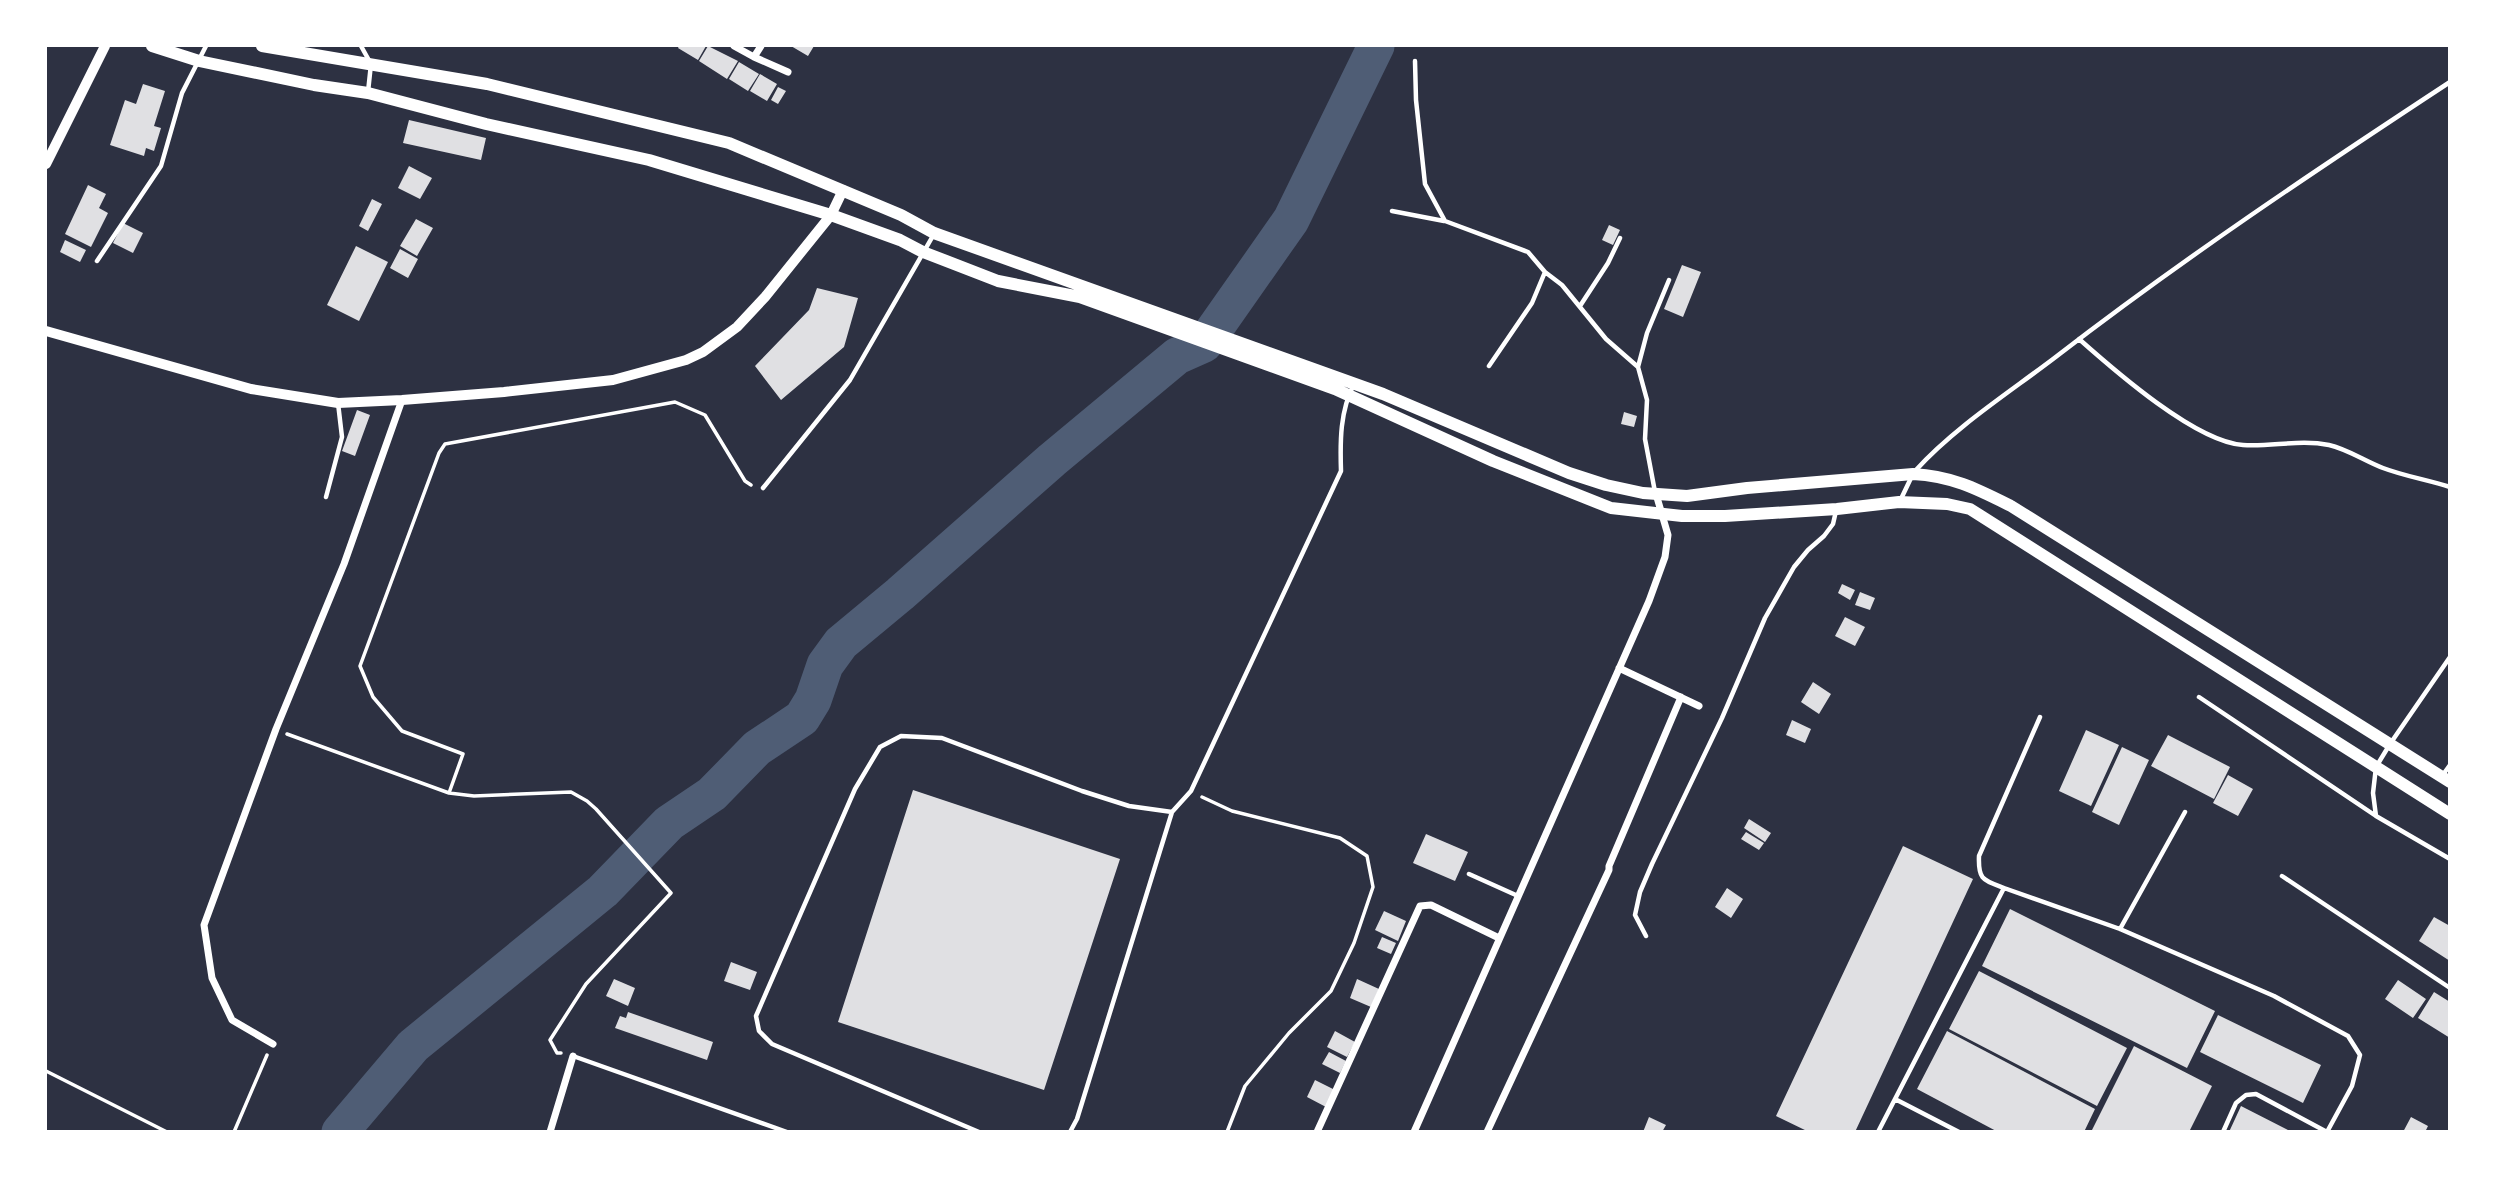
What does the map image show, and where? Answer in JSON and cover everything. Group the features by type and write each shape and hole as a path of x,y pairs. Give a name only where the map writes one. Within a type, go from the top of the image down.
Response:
{"main road":[{"path":"152,46 200,61 314,85 368,93 486,124 649,160 831,215 900,240 923,253 998,281 1082,291"},
{"path":"262,46 487,84 729,143 884,207 934,233 1082,291 1478,433 1569,473 1606,485 1656,495 1687,496 1747,488 1913,474 1938,475 1965,483 2011,506 2390,744 2447,774"},
{"path":"1352,389 1493,461 1611,508 1662,514 1725,516 1899,502 1947,504 1970,509 2449,814"}],"street":[{"path":"46,164 105,46"},
{"path":"734,46 788,72"},
{"path":"754,57 761,46"},
{"path":"46,331 251,389 338,403 402,400 613,380 686,360 704,352 737,327 774,287 831,215 843,190"},
{"path":"272,1044 232,1020 212,978 204,925 276,729 345,564 402,400"},
{"path":"1413,1132 1649,601 1665,557 1668,535 1656,495"},
{"path":"1619,668 1699,706"},
{"path":"1487,1132 1609,870 1681,697"},
{"path":"1317,1132 1420,906 1431,905 1499,938"},
{"path":"550,1132 573,1056"}],"lane":[{"path":"97,261 161,166 182,93 206,46"},
{"path":"361,46 371,64 368,93"},
{"path":"1415,61 1416,100 1425,184 1445,221"},
{"path":"1899,502 1913,474 1929,456 2079,339 2260,206 2449,82"},
{"path":"1392,211 1445,221 1528,252 1545,272 1562,285 1606,339 1638,367"},
{"path":"763,488 850,380 934,233"},
{"path":"1580,306 1608,263 1620,238"},
{"path":"1489,366 1532,303 1545,272"},
{"path":"1656,495 1645,439 1647,400 1638,367 1647,333 1669,281"},
{"path":"2079,339 2108,365 2185,421 2214,437 2242,445 2291,442 2330,445 2383,468 2449,487"},
{"path":"1070,1132 1077,1119 1172,813 1191,792 1341,471 1340,435 1352,389"},
{"path":"326,497 342,437 338,403"},
{"path":"1646,936 1635,915 1640,892 1652,864 1765,618 1794,567 1833,524 1837,509"},
{"path":"2376,816 2373,793 2376,768 2449,657"},
{"path":"2199,697 2376,816 2449,859"},
{"path":"2040,717 1979,856 1978,871 1983,880 2120,929 2274,996 2348,1036 2360,1055 2352,1086 2327,1132 2256,1094 2246,1095 2236,1103 2223,1132"},
{"path":"979,1132 772,1044 759,1031 757,1016 855,789 880,747 901,736 942,738 1082,791 1129,806 1172,813"},
{"path":"2120,929 2185,812"},
{"path":"1469,874 1518,896"},
{"path":"2282,876 2449,988"},
{"path":"1878,1132 2004,888"},
{"path":"573,1056 786,1132"},
{"path":"1895,1099 1959,1132"}],"path":[{"path":"449,793 463,754 402,732 373,697 360,666 439,453 445,444 675,402 705,415 745,481 752,486 763,488"},
{"path":"276,729 449,793 474,796 571,792 587,801 660,878 671,893 586,984 550,1040 558,1053 573,1056"},
{"path":"1191,792 1232,811 1340,838 1367,856 1373,887 1354,943 1331,991 1289,1033 1245,1086 1227,1132"},
{"path":"234,1132 272,1044"},
{"path":"46,1071 167,1132"}],"building":[{"path":"706,46 698,60 678,48"},
{"path":"708,46 738,61 727,79 699,61"},
{"path":"791,46 814,46 808,56"},
{"path":"739,62 759,74 748,91 729,79"},
{"path":"760,74 777,84 767,101 750,91"},
{"path":"143,84 165,91 154,126 161,128 154,151 146,148 144,156 110,145 125,100 136,104"},
{"path":"778,87 786,91 778,104 771,100"},
{"path":"409,120 486,138 481,160 403,143"},
{"path":"409,166 432,178 420,199 398,188"},
{"path":"88,185 106,194 99,208 108,213 91,247 65,234"},
{"path":"372,199 382,204 368,231 359,226"},
{"path":"416,219 433,228 417,256 400,246"},
{"path":"123,223 143,233 133,253 113,243"},
{"path":"1609,225 1620,230 1613,245 1602,240"},
{"path":"65,240 86,250 80,262 60,252"},
{"path":"356,246 388,262 359,321 327,305"},
{"path":"400,249 418,259 408,278 390,268"},
{"path":"1682,265 1701,272 1683,317 1664,309"},
{"path":"817,288 858,298 844,347 781,400 755,366 809,310"},
{"path":"357,410 370,415 355,456 342,451"},
{"path":"1624,412 1637,416 1634,427 1621,424"},
{"path":"1842,584 1855,590 1850,600 1838,593"},
{"path":"1860,592 1875,598 1870,610 1855,605"},
{"path":"1845,617 1865,627 1855,646 1835,636"},
{"path":"1813,682 1831,694 1819,714 1801,702"},
{"path":"1792,720 1811,729 1805,743 1786,735"},
{"path":"2086,730 2119,745 2091,806 2059,791"},
{"path":"2168,735 2230,767 2214,799 2151,766"},
{"path":"2122,747 2149,760 2119,825 2092,812"},
{"path":"2228,775 2253,789 2238,816 2213,803"},
{"path":"913,790 1120,859 1044,1090 838,1022"},
{"path":"1749,819 1771,833 1765,842 1744,828"},
{"path":"1746,832 1764,843 1759,850 1741,839"},
{"path":"1426,834 1468,852 1455,881 1413,863"},
{"path":"1903,846 1973,879 1855,1132 1809,1132 1776,1116"},
{"path":"1727,888 1743,899 1731,918 1715,907"},
{"path":"2010,909 2215,1011 2187,1068 1982,966"},
{"path":"1384,911 1406,921 1398,941 1375,930"},
{"path":"2434,917 2450,926 2450,961 2419,941"},
{"path":"1382,937 1396,943 1391,954 1377,948"},
{"path":"731,962 757,972 750,990 724,981"},
{"path":"1979,971 2127,1048 2097,1106 1949,1029"},
{"path":"614,979 635,988 628,1006 606,996"},
{"path":"1357,979 1379,989 1371,1007 1350,998"},
{"path":"2398,980 2426,999 2413,1018 2385,999"},
{"path":"2434,992 2450,1002 2450,1038 2418,1018"},
{"path":"628,1012 713,1042 707,1060 615,1028 620,1016 626,1018"},
{"path":"2218,1015 2321,1065 2303,1103 2200,1052"},
{"path":"1335,1031 1355,1042 1347,1057 1327,1047"},
{"path":"1947,1031 2095,1109 2084,1132 1998,1132 1917,1089"},
{"path":"2134,1046 2212,1086 2189,1132 2091,1132"},
{"path":"1329,1052 1346,1061 1340,1073 1322,1064"},
{"path":"1315,1080 1335,1090 1326,1107 1307,1097"},
{"path":"2241,1106 2292,1132 2229,1132"},
{"path":"1649,1117 1666,1125 1662,1132 1643,1132"},
{"path":"2411,1117 2428,1126 2425,1132 2403,1132"}],"waterway":[{"path":"340,1132 413,1046 603,891 669,823 712,794 757,748 802,718 813,700 825,665 841,643 1052,460 1177,356 1204,344 1291,220 1376,46"}]}
